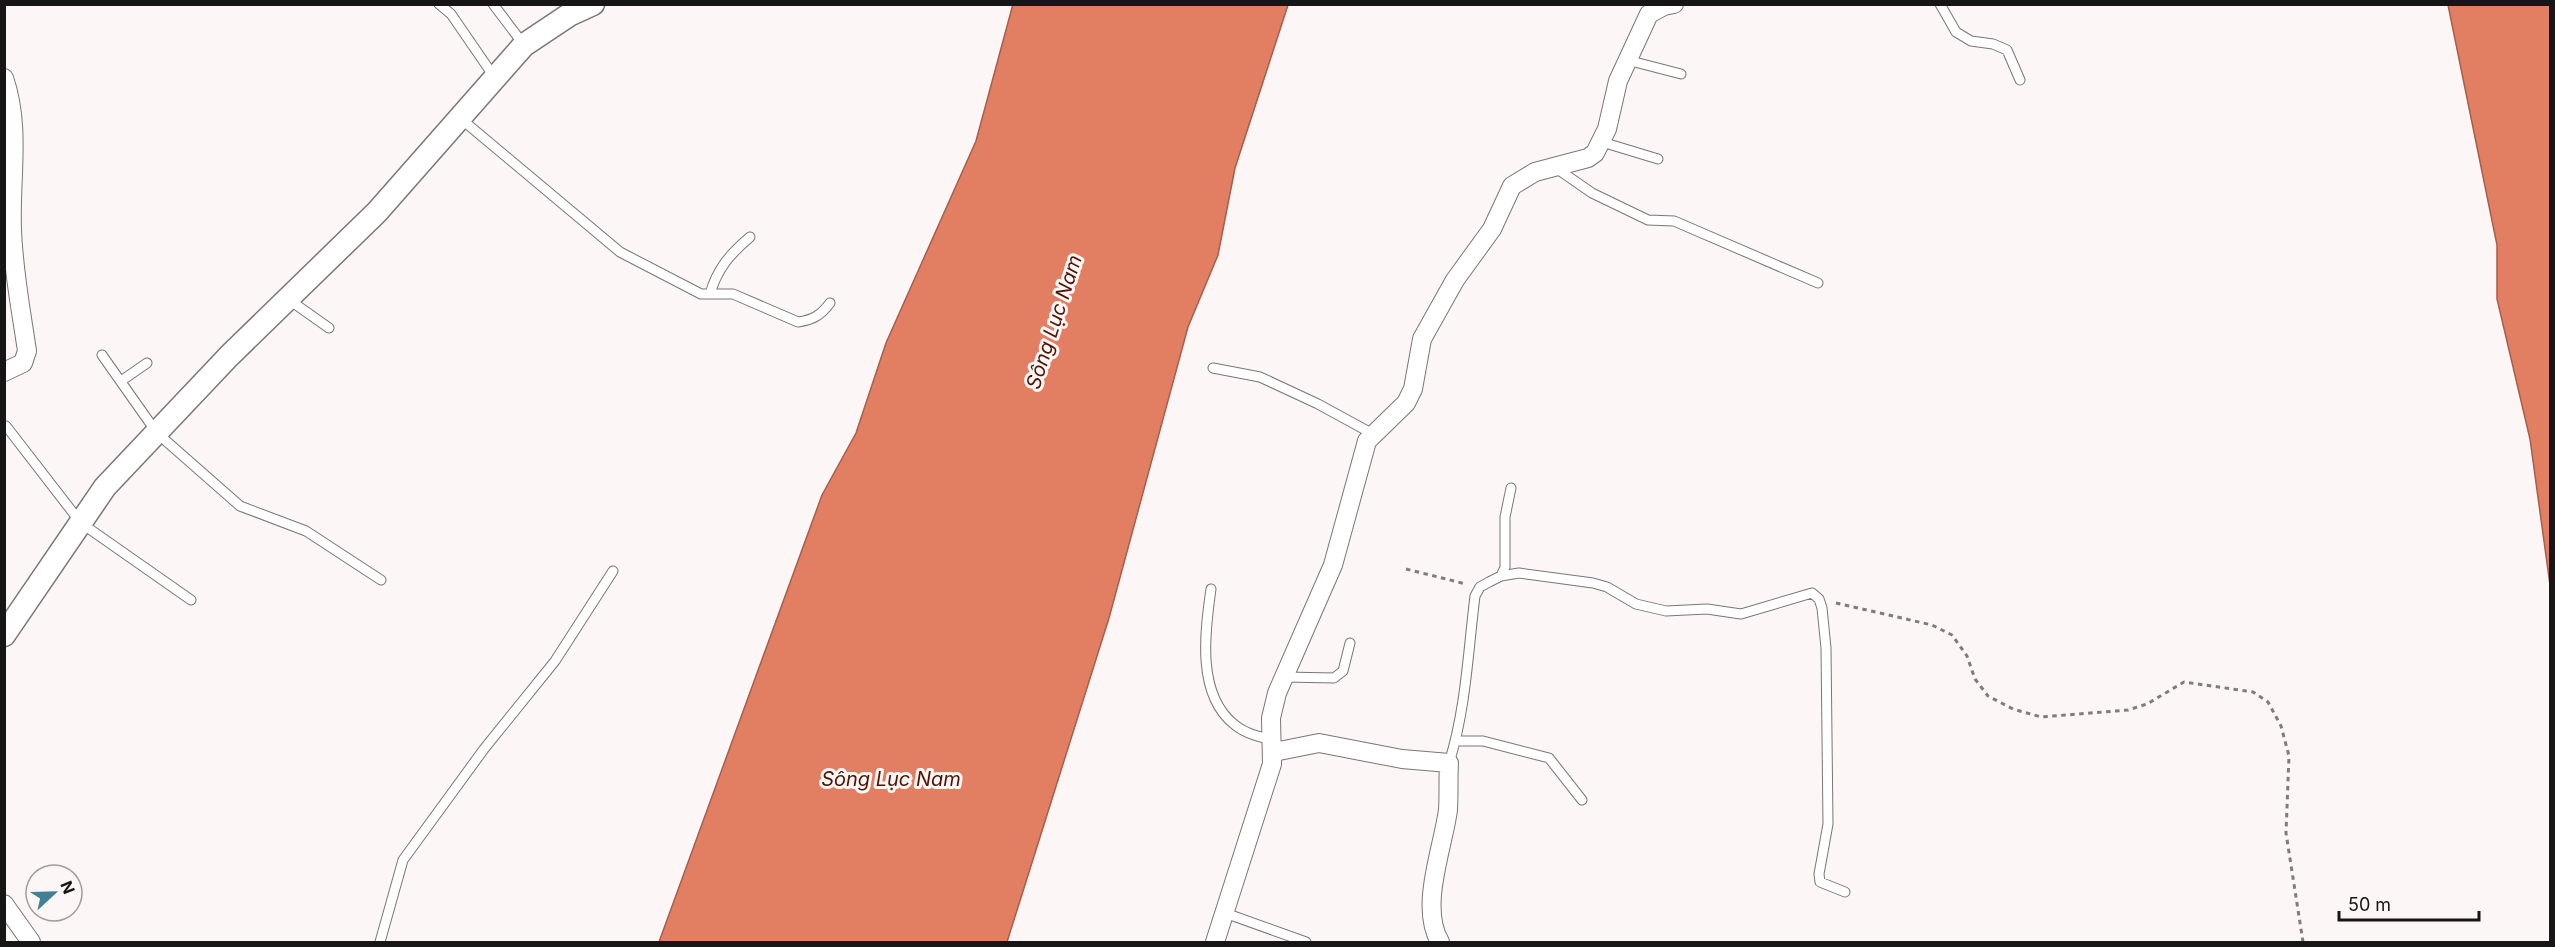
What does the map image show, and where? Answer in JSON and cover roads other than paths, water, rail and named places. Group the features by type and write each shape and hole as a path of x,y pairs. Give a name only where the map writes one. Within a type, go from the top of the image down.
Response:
{"street":[{"path":"4,635 105,487 288,299 377,212 524,45 569,15 593,4"},
{"path":"1216,942 1274,746 1272,711 1284,677 1334,565 1367,441 1406,403 1413,390 1422,339 1455,280 1492,229 1512,186 1535,172 1588,158 1602,142 1618,81 1649,14 1656,7 1674,4"},
{"path":"4,78 10,94 14,132 14,259 27,351 23,363 4,372"},
{"path":"1274,746 1319,743 1402,759 1449,763 1448,809 1435,875 1433,904 1433,926 1440,942"},
{"path":"4,904 31,942"}],"lane":[{"path":"439,4 451,14 495,78"},
{"path":"493,4 524,45"},
{"path":"1940,4 1956,32 1971,42 1993,44 2007,50 2020,80"},
{"path":"1627,60 1681,74"},
{"path":"460,118 620,252 679,284 701,294 733,294 798,322 809,321 821,314 830,303"},
{"path":"1602,142 1658,159"},
{"path":"1554,167 1592,193 1648,220 1674,221 1818,283"},
{"path":"710,294 716,275 732,252 750,237"},
{"path":"288,299 329,328"},
{"path":"102,355 157,433 240,506 306,531 381,580"},
{"path":"121,381 147,363"},
{"path":"1213,368 1260,377 1318,404 1372,434"},
{"path":"6,426 81,523 190,600"},
{"path":"1501,576 1505,567 1505,517 1511,488"},
{"path":"380,942 403,860 484,749 555,661 613,570"},
{"path":"1449,763 1464,701 1475,596 1480,587 1501,576 1519,573 1593,583 1607,587 1636,604 1666,611 1707,609 1742,614 1807,593 1816,594 1819,599 1826,648 1828,824 1819,874 1820,882 1824,886 1845,892"},
{"path":"1211,589 1207,621 1208,661 1210,686 1216,702 1225,717 1236,727 1274,746"},
{"path":"1284,677 1334,678 1343,671 1350,643"},
{"path":"1456,741 1483,741 1549,758 1582,800"},
{"path":"1225,914 1306,942"}],"water":[{"name":"Sông Lục Nam","path":"1013,4 1288,5 1235,168 1218,255 1188,327 1109,618 1007,942 659,942 822,495 856,433 886,343 976,141"},
{"path":"2448,5 2550,5 2550,585 2530,439 2497,299 2497,245"}]}
